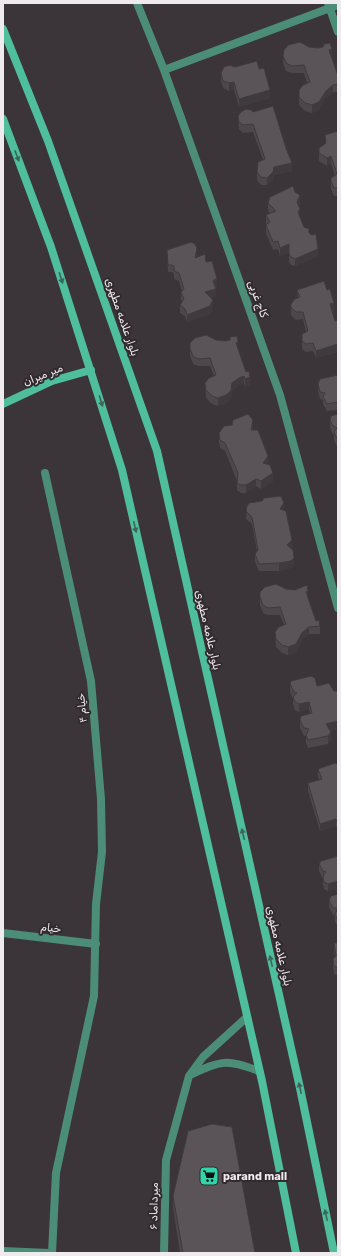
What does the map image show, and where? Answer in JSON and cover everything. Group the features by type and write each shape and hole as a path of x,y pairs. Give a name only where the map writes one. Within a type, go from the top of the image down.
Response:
{"main road":[{"name":"بلوار علامه مطهری","path":"3,29 48,141 157,451 298,1080 334,1253"},
{"path":"3,119 51,247 122,470 247,1017 296,1253"},
{"name":"میر میران","path":"3,404 52,381 91,370"}],"street":[{"name":"کاج غربی","path":"137,3 164,70 280,395 338,608"},
{"path":"329,5 338,32"},
{"path":"164,70 329,5 338,5"},
{"name":"خیام ۴","path":"45,474 91,681 101,799 102,852 96,904 94,996 56,1173 51,1253"},
{"name":"خیام","path":"3,933 96,944"},
{"path":"189,1076 203,1057 247,1017"},
{"path":"189,1076 218,1062 237,1063 259,1071"},
{"name":"میرداماد ۶","path":"164,1253 166,1160 189,1076"},
{"path":"3,1251 51,1253"}],"building":[{"path":"300,42 309,47 318,48 323,47 324,44 330,43 332,49 329,50 338,76 338,84 333,85 326,91 319,102 312,105 305,103 299,97 299,90 303,85 310,82 304,65 292,66 286,63 283,56 284,50 288,45"},
{"path":"257,61 259,69 264,68 270,90 239,99 234,82 229,83 223,81 221,73 224,67 230,65 235,67"},
{"path":"273,106 292,163 274,167 273,172 267,178 261,177 257,172 258,162 265,159 253,124 243,125 239,122 238,116 246,109 253,112"},
{"path":"338,131 338,188 334,188 331,178 337,174 331,156 327,158 319,153 319,148 326,143 325,135"},
{"path":"293,186 295,192 300,195 297,202 300,209 298,212 304,227 309,229 309,233 312,235 316,234 318,249 295,259 289,254 289,244 280,248 278,241 273,242 266,225 270,222 266,215 276,211 268,203 270,197"},
{"path":"191,242 195,244 197,248 195,258 205,254 206,262 212,261 217,278 213,281 216,289 205,292 213,300 210,306 187,315 185,309 180,305 184,299 181,292 184,289 179,273 174,271 174,266 168,265 167,250"},
{"path":"324,281 327,290 330,289 334,303 330,304 335,321 338,320 338,344 316,351 313,343 306,344 302,341 302,334 308,331 303,312 296,312 291,307 291,304 295,299 300,297 297,290"},
{"path":"206,335 216,340 225,341 230,340 230,337 237,336 238,342 236,343 246,372 249,371 250,377 245,379 244,376 239,378 232,383 231,391 218,398 212,396 206,390 205,383 209,378 216,375 210,358 198,359 193,356 190,349 190,343 195,338"},
{"path":"338,375 338,406 337,402 327,404 323,397 325,393 320,392 318,384 320,379"},
{"path":"248,414 253,420 251,430 258,430 268,456 263,463 270,465 273,473 261,481 256,479 246,485 241,485 237,483 238,473 225,443 220,440 219,433 224,426 232,425 233,420"},
{"path":"338,414 338,438 334,432 337,428 332,425 330,420 331,416"},
{"path":"281,496 284,503 280,509 286,511 292,540 287,545 293,550 294,558 291,561 259,564 255,554 258,550 252,517 246,511 247,506 249,503 262,501 264,498"},
{"path":"276,584 286,589 295,590 307,585 308,591 306,592 316,621 319,620 320,626 309,627 302,633 296,644 288,647 282,645 276,639 275,632 279,627 286,624 280,607 268,608 263,605 260,597 260,592 265,587"},
{"path":"311,676 315,678 317,686 329,683 334,691 337,691 338,721 326,724 331,732 328,736 308,740 306,735 309,729 304,728 300,720 301,716 312,713 309,702 299,704 295,702 293,697 297,693 294,692 290,684 291,681"},
{"path":"335,763 338,764 338,824 336,819 320,824 308,783 322,779 318,769"},
{"path":"338,856 338,881 328,884 324,882 323,876 326,872 323,871 319,864 321,861"},
{"path":"338,894 338,908 333,908 329,900 331,896"},
{"path":"338,908 338,920 335,914"},
{"path":"334,943 338,943 338,968 334,966 333,959 336,956"},
{"name":"parand mall","path":"212,1124 232,1127 255,1253 183,1253 173,1196 188,1131"}],"place":[{"name":"parand mall","path":"209,1176"}]}
